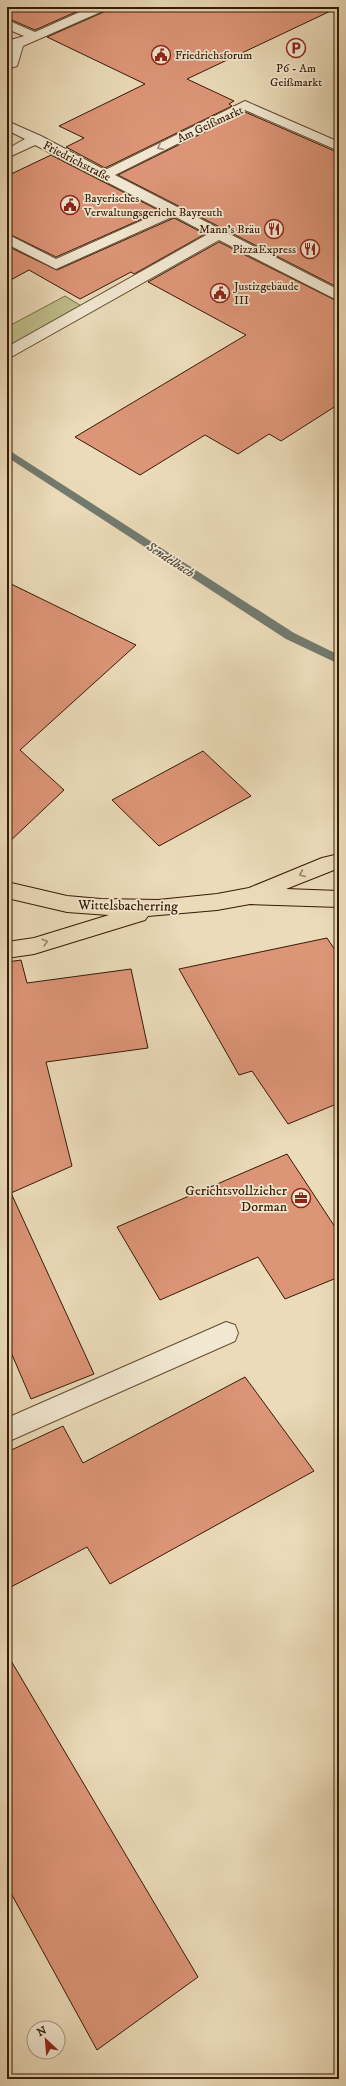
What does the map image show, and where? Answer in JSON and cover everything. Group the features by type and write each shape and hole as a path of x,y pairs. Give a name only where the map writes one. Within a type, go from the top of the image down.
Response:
{"main road":[{"name":"Wittelsbacherring","path":"250,896 329,863 339,861"},
{"name":"Wittelsbacherring","path":"7,890 74,904 101,907 158,908 217,902 250,896 339,899"},
{"path":"7,950 34,946 158,908"}],"street":[{"path":"7,65 12,63 12,45 101,7"},
{"path":"7,24 34,36"},
{"name":"Am Geißmarkt","path":"105,175 245,105 339,147"},
{"name":"Friedrichstraße","path":"7,125 339,296"},
{"path":"7,154 36,140"},
{"path":"7,238 56,265 174,211"},
{"path":"7,352 219,234"},
{"path":"7,1430 226,1333"}],"green space":[{"path":"65,296 83,307 7,348 7,327"}],"building":[{"path":"7,7 87,7 35,30 7,18"},
{"path":"108,7 339,7 187,79 234,101 229,104 232,106 105,168 66,147 84,138 59,126 145,84 47,37 106,11"},
{"path":"245,112 339,153 339,288 118,175"},
{"path":"51,155 160,211 56,257 7,233 7,176"},
{"name":"Bayerisches Verwaltungsgericht Bayreuth","path":"174,218 205,234 134,274 131,272 80,299 29,270 7,282 7,246 57,270"},
{"path":"219,242 339,302 339,404 281,441 269,434 238,454 205,435 140,475 75,437 246,335 148,282"},
{"path":"7,582 136,645 20,750 64,790 7,844"},
{"path":"203,751 251,796 159,846 112,800"},
{"path":"327,938 339,956 339,1103 288,1124 252,1071 239,1075 179,969"},
{"path":"21,960 27,983 131,969 148,1048 46,1062 72,1166 11,1193 94,1374 31,1399 7,1343 7,962"},
{"path":"287,1154 339,1233 339,1277 285,1299 258,1257 160,1300 117,1227"},
{"path":"245,1377 314,1471 110,1584 87,1547 7,1589 7,1452 63,1426 83,1463"},
{"path":"7,1654 198,1977 97,2050 7,1886"}],"waterway":[{"name":"Sendelbach","path":"7,452 290,636 339,660"}],"place":[{"name":"P6 - Am Geißmarkt","path":"296,48"},
{"name":"Friedrichsforum","path":"161,55"},
{"name":"Bayerisches Verwaltungsgericht Bayreuth","path":"70,205"},
{"name":"Mann's Bräu","path":"274,229"},
{"name":"PizzaExpress","path":"310,249"},
{"name":"Justizgebäude III","path":"220,293"},
{"name":"Gerichtsvollzieher Dorman","path":"301,1198"}]}
